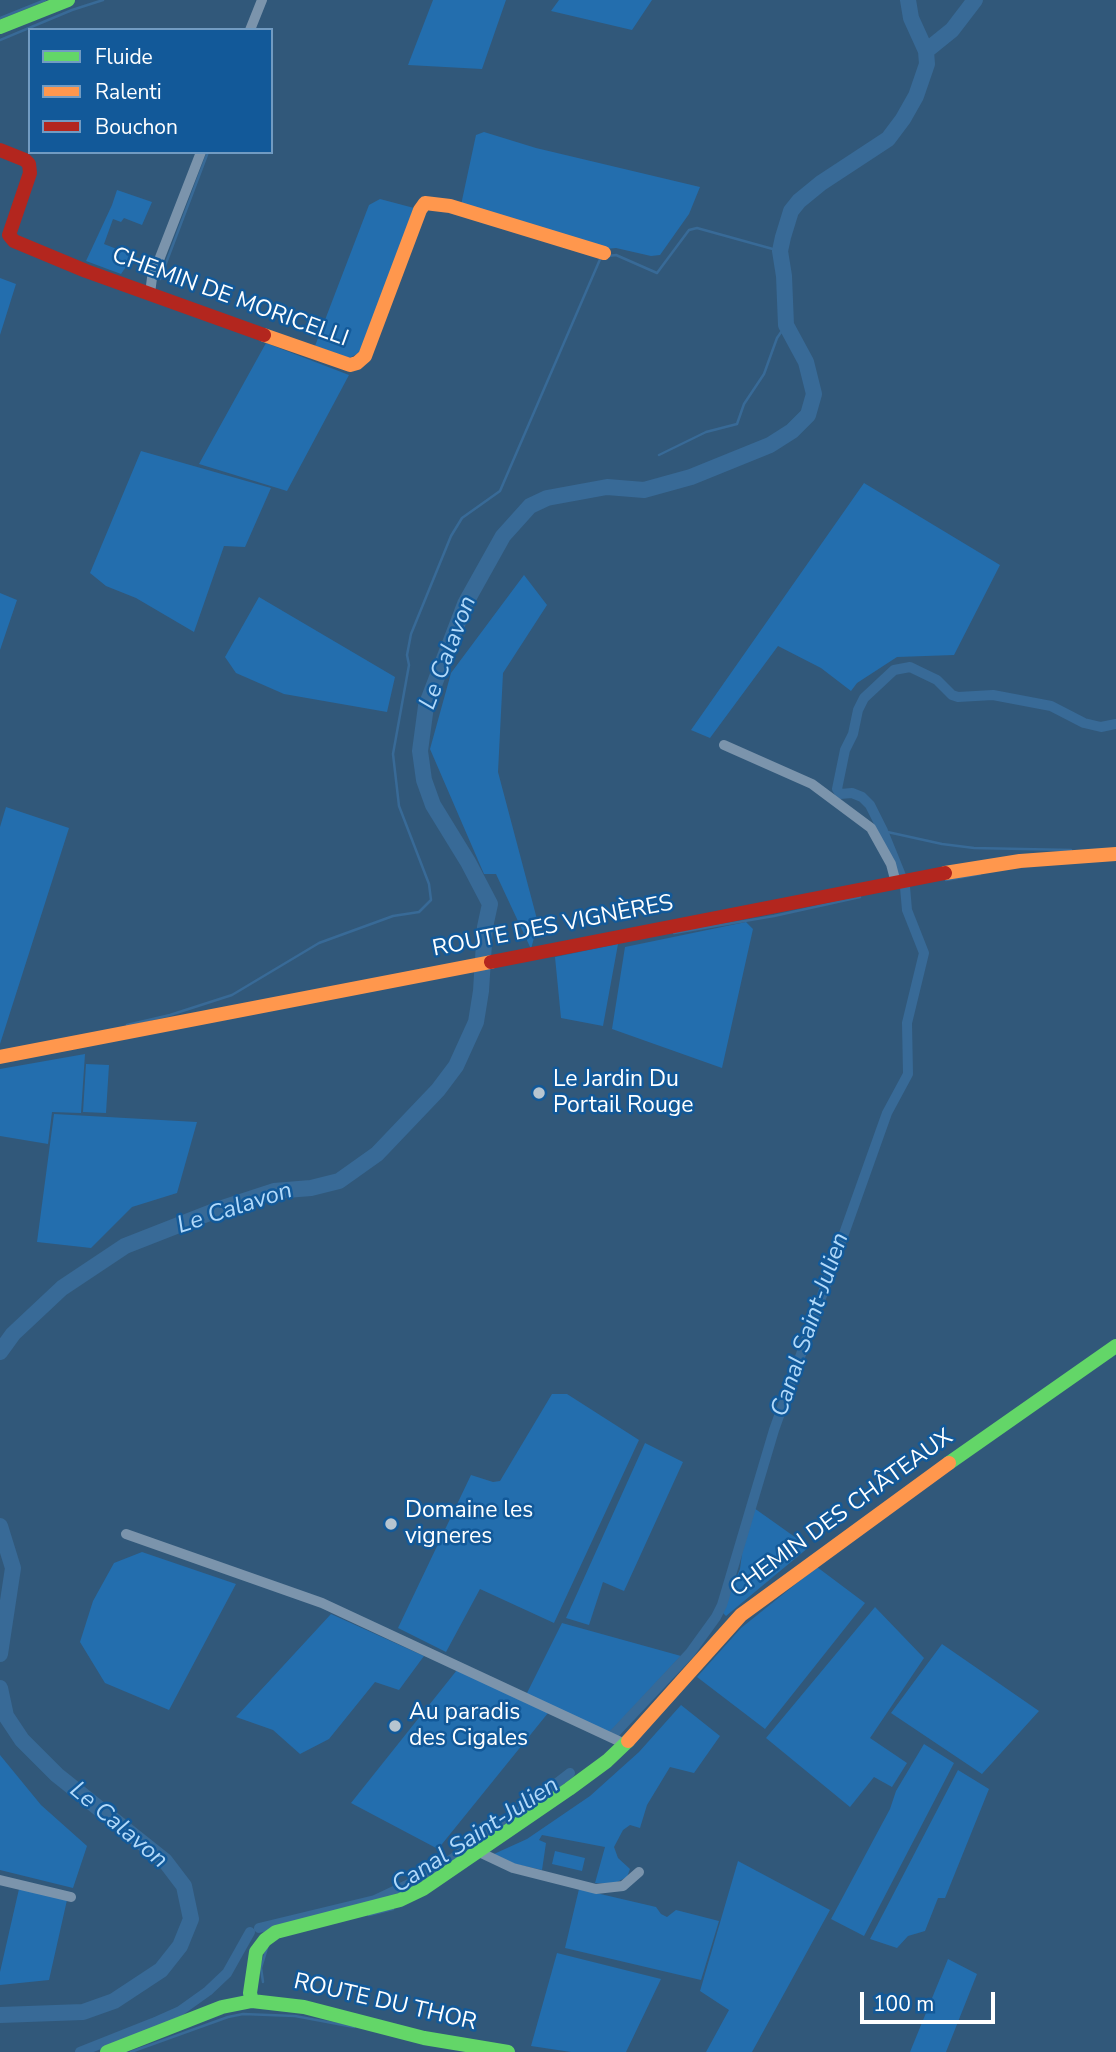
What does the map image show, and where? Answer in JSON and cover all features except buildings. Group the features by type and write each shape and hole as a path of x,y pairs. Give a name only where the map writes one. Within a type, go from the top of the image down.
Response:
{"street":[{"path":"0,27 68,0"},
{"path":"251,28 262,0"},
{"name":"CHEMIN DE MORICELLI","path":"0,150 29,164 30,173 9,235 15,241 350,365 365,356 420,209 425,202 450,206 604,253"},
{"path":"150,293 152,278 200,154"},
{"path":"724,745 812,784 871,828 902,882"},
{"name":"ROUTE DES VIGNÈRES","path":"0,1057 902,882 1020,861 1116,854"},
{"name":"CHEMIN DES CHÂTEAUX","path":"252,2001 250,1993 256,1952 276,1931 400,1900 423,1889 477,1852 607,1761 751,1607 882,1510 1116,1346"},
{"path":"126,1534 322,1604 625,1744"},
{"path":"477,1852 513,1868 596,1889 623,1886 639,1872"},
{"path":"0,1880 71,1897"},
{"path":"107,2052 210,2011 252,2001"},
{"name":"ROUTE DU THOR","path":"252,2001 304,2007 424,2038 508,2052"}],"shaded area":[{"path":"433,0 506,0 482,69 408,65"},
{"path":"559,0 652,0 632,30 551,11"},
{"path":"484,132 536,148 700,187 689,214 660,255 651,256 616,248 605,249 461,205 476,135"},
{"path":"117,190 152,202 142,225 124,218 121,222 113,219 104,244 132,255 121,274 86,261"},
{"path":"380,199 414,208 361,352 349,358 315,346 369,205"},
{"path":"0,278 16,284 0,335"},
{"path":"266,343 349,375 287,491 199,464"},
{"path":"141,451 271,488 245,547 224,546 194,632 136,598 106,586 90,573"},
{"path":"864,483 1000,565 954,655 897,657 857,683 851,691 821,668 778,646 710,738 691,730"},
{"path":"524,575 547,605 503,673 498,772 538,923 531,949 496,874 484,874 430,749 451,673"},
{"path":"0,593 17,600 0,650"},
{"path":"259,597 395,677 387,712 284,694 236,673 225,657"},
{"path":"6,807 69,828 0,1044 0,827"},
{"path":"746,922 753,929 722,1068 612,1029 625,947"},
{"path":"618,944 603,1026 561,1018 555,957"},
{"path":"85,1054 81,1113 52,1112 48,1144 0,1136 0,1069"},
{"path":"86,1064 109,1065 106,1113 83,1112"},
{"path":"54,1114 197,1122 177,1193 132,1207 91,1248 37,1242"},
{"path":"552,1394 567,1394 639,1440 554,1623 480,1589 446,1652 398,1628 471,1475 493,1482 500,1481"},
{"path":"645,1443 683,1462 624,1591 603,1582 589,1625 566,1618"},
{"path":"754,1508 809,1547 726,1616 722,1612 740,1569 744,1538"},
{"path":"142,1552 236,1584 169,1710 105,1683 80,1642 93,1601 114,1563"},
{"path":"817,1567 865,1603 765,1729 697,1677 741,1628"},
{"path":"875,1607 924,1658 870,1738 907,1763 892,1787 874,1777 850,1807 766,1738"},
{"path":"331,1614 424,1656 399,1690 375,1682 329,1739 300,1754 273,1730 236,1717"},
{"path":"562,1623 681,1656 609,1733 526,1695"},
{"path":"942,1644 1039,1711 982,1774 891,1713"},
{"path":"457,1670 548,1713 438,1849 351,1803"},
{"path":"681,1705 720,1736 694,1773 670,1767 647,1805 640,1828 630,1825 623,1830 614,1847 618,1858 630,1869 627,1877 613,1884 595,1883 605,1847 542,1835 539,1840 546,1843 542,1870 515,1864 494,1854 527,1839 590,1796 639,1752"},
{"path":"924,1744 954,1763 864,1936 831,1919 890,1809 896,1791"},
{"path":"0,1755 41,1805 87,1846 73,1888 0,1870"},
{"path":"958,1770 989,1789 945,1898 938,1898 925,1931 908,1936 897,1948 870,1939"},
{"path":"555,1851 585,1858 582,1871 552,1864"},
{"path":"738,1861 830,1910 752,2052 706,2052 729,2010 700,1991"},
{"path":"19,1889 67,1900 49,1980 0,1985 0,1972"},
{"path":"579,1889 656,1907 667,1917 676,1910 719,1921 701,1980 565,1948"},
{"path":"557,1953 661,1979 626,2052 571,2052 531,2046"},
{"path":"948,1959 977,1974 946,2052 910,2052"}],"waterway":[{"path":"0,18 45,0"},
{"path":"29,28 103,0"},
{"name":"Le Calavon","path":"0,1352 13,1334 62,1288 125,1246 274,1191 311,1188 339,1181 377,1154 438,1090 456,1066 476,1022 485,927 490,904 433,805 424,780 420,751 426,706 465,604 503,536 530,506 547,498 607,487 644,490 691,477 770,445 792,431 808,415 814,394 806,362 786,325 780,251 783,237 791,211 799,201 821,183 888,139 916,96 927,64 926,51 911,18 908,0"},
{"path":"926,51 952,30 975,0"},
{"path":"0,40 28,28"},
{"path":"160,279 207,154"},
{"path":"608,256 616,255 657,273 689,230 697,228 780,251"},
{"path":"127,1025 170,1015 232,995 319,943 393,916 419,912 431,900 429,884 399,806 393,754 409,665 407,655 411,634 451,536 462,518 500,491 601,257"},
{"path":"659,455 706,432 737,424 744,404 764,374 777,338 786,325"},
{"name":"Canal Saint-Julien","path":"902,878 870,805 862,797 852,793 840,794 837,789 845,750 853,734 858,710 864,698 894,670 910,667 937,680 952,695 958,697 993,695 1051,706 1084,723 1101,727 1116,724"},
{"path":"883,831 974,848 1071,850"},
{"path":"946,880 980,874"},
{"name":"Canal Saint-Julien","path":"614,1734 690,1653 722,1605 774,1430 887,1113 908,1074 907,1023 924,953 907,910 905,887"},
{"path":"674,933 774,916 860,897"},
{"name":"Le Calavon","path":"0,1526 13,1568 0,1654"},
{"name":"Le Calavon","path":"0,1688 6,1716 22,1740 57,1775 165,1861 184,1886 191,1919 180,1946 161,1970 114,2001 83,2012 0,2015"},
{"name":"Canal Saint-Julien","path":"259,1928 375,1900 409,1884 446,1863 510,1819 570,1773"},
{"path":"369,1915 393,1909"},
{"name":"Canal Saint-Julien","path":"80,2052 180,2011 227,1973 250,1932"},
{"path":"263,1982 261,1968 267,1948"},
{"path":"131,2052 243,2014 295,2016 354,2027"}],"traffic: fast":[{"path":"0,27 68,0"},
{"path":"949,1463 1116,1346"},
{"path":"252,2001 250,1993 256,1952 265,1940 276,1932 400,1900 423,1889 569,1789 607,1761 628,1741"},
{"path":"107,2052 222,2007 252,2001 304,2007 424,2038 508,2052"}],"traffic: slow":[{"path":"264,335 350,365 357,363 365,356 425,203 450,206 604,253"},
{"path":"945,873 1020,861 1116,854"},
{"path":"0,1057 491,962"},
{"path":"628,1741 741,1615 949,1463"}],"traffic: jam":[{"path":"0,150 29,164 30,173 9,235 14,241 86,271 264,335"},
{"path":"491,962 945,873"}],"place":[{"name":"Le Jardin Du Portail Rouge","path":"539,1093"},
{"name":"Domaine les vigneres","path":"391,1524"},
{"name":"Au paradis des Cigales","path":"395,1726"}]}
